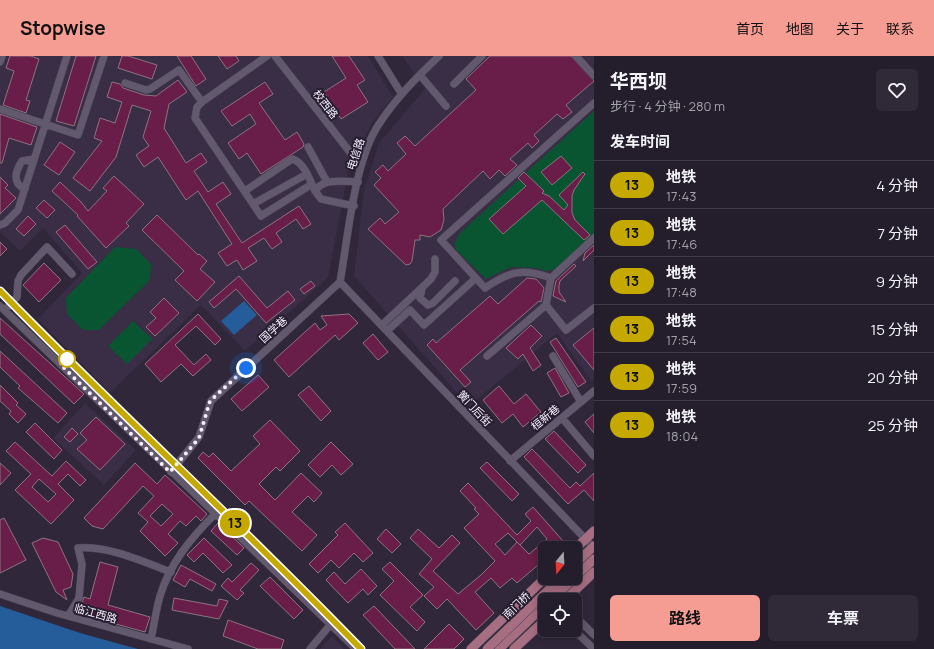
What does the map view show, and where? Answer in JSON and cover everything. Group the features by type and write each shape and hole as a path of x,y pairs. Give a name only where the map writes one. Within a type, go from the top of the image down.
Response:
{"main road":[{"path":"582,542 594,531"},
{"path":"582,558 594,547"},
{"path":"582,570 594,559"},
{"path":"572,593 594,572"},
{"name":"南门桥","path":"487,649 554,585"},
{"path":"557,593 566,585"},
{"path":"471,649 536,587"},
{"name":"南门桥","path":"499,649 538,613"},
{"path":"514,649 538,627"}],"street":[{"path":"0,62 2,56"},
{"path":"0,225 5,223 18,210 67,56"},
{"path":"0,109 78,135 104,56"},
{"path":"267,56 202,102 197,107 195,112 198,124 261,216 321,184 327,182 358,182"},
{"name":"校西路","path":"275,56 360,165"},
{"path":"378,56 401,94"},
{"name":"电信路","path":"340,282 360,165 378,125 401,94 439,56"},
{"path":"454,84 482,56"},
{"path":"576,56 594,76"},
{"path":"125,83 146,90 180,70 202,102"},
{"path":"420,75 446,106"},
{"path":"551,278 534,272 517,271 500,278 485,288 441,240 594,103"},
{"path":"308,147 327,182"},
{"path":"25,189 17,184 16,171 22,161 34,159"},
{"path":"245,191 292,159 297,160 301,164 313,188 321,198 354,206"},
{"path":"253,204 306,174"},
{"path":"488,356 546,305 551,278 594,238"},
{"path":"72,274 47,247 21,275 18,281 17,296 2,308 170,472 356,649"},
{"path":"385,328 431,280 435,272 435,259"},
{"path":"385,328 410,310 424,325 476,278"},
{"path":"422,289 420,298 428,305 433,303 455,281"},
{"name":"黉门后街","path":"340,282 594,547"},
{"name":"国学巷","path":"170,472 199,438 210,401 340,282"},
{"path":"546,305 566,330 594,308"},
{"path":"553,356 581,402"},
{"name":"桓新巷","path":"510,461 594,391"},
{"path":"562,418 594,456"},
{"path":"151,639 160,595 177,559 192,537 215,514"},
{"path":"68,616 79,598 82,564 78,548 85,547 125,555 171,572"},
{"path":"551,585 558,593"},
{"path":"536,587 542,593"},
{"name":"临江西路","path":"0,594 68,616 188,649"},
{"path":"582,623 594,635"},
{"path":"310,649 331,624"},
{"path":"581,637 594,649"}],"shaded area":[{"path":"0,56 368,56 393,97 372,123 349,167 328,278 245,351 201,305 110,393 38,319 82,273 43,228 20,251 0,232"},
{"path":"402,56 594,56 594,379 591,381 557,333 469,406 354,276 364,190 379,143 425,89"},
{"path":"85,403 136,450 104,485 53,438"},
{"path":"332,636 344,649 320,649"}],"green space":[{"path":"594,111 594,234 557,269 546,271 536,268 511,267 486,279 456,250 454,244 459,234"},
{"path":"115,247 136,249 151,264 150,280 99,330 83,330 67,314 66,298"},
{"path":"133,321 152,339 127,364 108,346"}],"water":[{"path":"244,301 257,315 234,335 221,321"},
{"path":"0,606 80,633 138,649 0,649"}],"building":[{"path":"10,56 31,56 39,59 26,100 30,101 26,113 3,105 14,71 6,68"},
{"path":"76,56 96,56 74,126 56,121"},
{"path":"122,56 128,56 157,65 152,79 118,68"},
{"path":"177,56 191,56 206,79 196,86"},
{"path":"218,56 236,56 239,61 227,69"},
{"path":"332,56 349,56 365,80 357,85 368,102 341,119 324,92 346,78"},
{"path":"490,56 571,56 594,81 566,105 572,112 563,119 557,114 534,135 539,141 532,148 528,143 510,159 517,165 505,176 499,170 490,179 483,171 443,209 444,220 441,230 430,237 420,235 420,240 415,240 412,261 410,264 406,265 368,229 380,218 385,224 399,212 374,185 381,178 375,172 383,165 388,171 406,154 397,143 405,136 415,146 476,90 466,79"},
{"path":"178,80 187,92 169,104 164,128 186,163 201,153 207,162 194,171 208,192 223,182 231,194 216,204 242,243 299,206 311,224 303,229 296,219 276,233 282,242 272,249 264,238 248,248 257,261 243,270 237,260 227,266 218,253 232,244 198,191 186,200 158,157 144,167 136,155 149,146 143,137 151,111 132,105 116,157 90,191 73,178 102,141 94,138 100,118 115,123 122,102 107,97 112,82 120,84 123,88 144,95 156,96"},
{"path":"265,82 273,94 259,103 285,140 297,132 304,144 303,147 261,174 247,153 239,159 228,143 256,124 250,114 232,126 221,111"},
{"path":"0,114 37,127 31,145 9,138 2,163 0,163"},
{"path":"60,142 75,152 59,175 44,165"},
{"path":"561,156 572,168 552,185 541,172"},
{"path":"524,172 544,191 542,193 549,196 564,210 568,205 559,195 583,172 585,174 574,190 572,196 572,213 575,220 590,235 584,240 542,200 503,234 489,219 526,186 518,178"},
{"path":"114,176 144,204 126,223 129,226 106,248 77,216 78,215 52,191 60,182 81,202 88,211 107,191 103,188"},
{"path":"0,177 8,185 5,188 16,198 0,214"},
{"path":"44,200 55,210 47,218 36,208"},
{"path":"157,215 198,255 199,254 207,261 200,269 215,282 197,301 175,280 184,271 142,230"},
{"path":"28,216 36,224 24,236 16,229"},
{"path":"65,225 97,262 88,269 56,232"},
{"path":"0,242 7,249 0,256"},
{"path":"594,245 594,250 583,261 585,253"},
{"path":"44,263 61,280 39,302 23,285"},
{"path":"574,264 576,266 560,281 559,285 559,292 566,302 553,296 556,281"},
{"path":"239,276 267,308 288,291 295,300 266,323 236,289 214,308 209,302"},
{"path":"527,278 536,279 544,288 541,302 539,301 460,370 471,382 465,387 427,345 433,339 436,343 490,296 498,304"},
{"path":"311,281 315,286 304,294 300,289"},
{"path":"164,298 179,313 155,336 146,327 156,318 150,312"},
{"path":"198,314 221,339 215,345 196,326 175,345 194,365 206,354 211,360 193,376 181,364 161,382 145,364"},
{"path":"349,314 358,323 339,340 335,335 289,377 274,360 315,323 320,330 327,325 321,316"},
{"path":"0,318 84,394 74,404 0,334"},
{"path":"531,325 542,336 530,348 541,365 533,371 523,354 518,359 506,348"},
{"path":"594,328 594,370 573,345"},
{"path":"373,334 388,352 378,360 363,343"},
{"path":"556,338 586,382 578,387 550,342"},
{"path":"0,351 67,413 58,423 18,388 20,386 0,367"},
{"path":"555,368 569,393 561,397 547,373"},
{"path":"258,375 269,387 242,411 231,399"},
{"path":"0,385 18,403 16,405 26,414 18,423 9,414 11,411 0,401"},
{"path":"309,386 331,411 321,421 298,395"},
{"path":"499,386 514,404 526,394 541,412 523,427 513,414 502,423 483,400"},
{"path":"594,414 594,433 585,422"},
{"path":"96,417 125,444 100,470 77,449 87,440 80,433"},
{"path":"270,420 300,451 280,471 276,467 259,484 275,500 301,473 322,493 314,502 308,496 292,512 317,535 302,551 249,501 245,505 198,458 203,452 209,457 213,453 231,471 260,444 253,436"},
{"path":"35,423 62,450 54,459 26,432"},
{"path":"72,428 78,434 70,442 64,437"},
{"path":"554,431 586,465 578,473 545,439"},
{"path":"15,442 52,476 66,461 86,480 80,486 68,474 58,484 74,500 51,524 15,490 31,474 6,451","holes":["39,479 56,494 48,502 32,487"]},
{"path":"331,442 353,464 341,475 332,465 320,477 308,465"},
{"path":"532,449 570,488 576,482 580,486 594,473 594,501 584,490 568,504 524,457"},
{"path":"487,462 519,494 512,501 480,468"},
{"path":"0,463 11,473 0,485"},
{"path":"135,463 157,484 165,475 207,514 201,521 196,516 186,526 180,521 168,534 178,543 165,556 140,531 148,522 138,513 154,496 143,486 103,529 92,526 84,518","holes":["162,504 173,514 161,526 150,516"]},
{"path":"468,483 517,535 531,521 525,514 533,507 563,541 545,541 547,539 537,527 520,545 529,554 538,546 538,565 517,583 512,578 500,588 491,578 475,592 494,613 476,630 447,599 437,609 424,596 434,587 419,574 432,559 410,538 418,529 439,548 452,535 460,543 433,571 458,594 495,561 464,528 479,514 474,509 476,508 460,491","holes":["508,533 517,542 505,555 495,544"]},
{"path":"4,518 26,560 0,573 0,520"},
{"path":"218,523 244,548 237,555 211,531"},
{"path":"345,523 373,553 363,562 354,553 339,568 331,560 318,573 309,564 338,535 335,532"},
{"path":"386,529 401,544 392,553 377,539"},
{"path":"43,538 58,542 73,574 71,587 63,590 67,600 56,592 32,543"},
{"path":"204,538 232,565 223,573 203,553 194,562 187,555"},
{"path":"100,562 118,567 108,605 150,617 145,632 79,614 84,597 90,599"},
{"path":"390,562 423,595 410,607 425,622 417,631 380,595 394,581 382,569"},
{"path":"251,563 259,570 240,590 244,593 237,600 221,586 228,578 232,582"},
{"path":"181,565 216,584 212,591 190,579 185,587 173,580"},
{"path":"361,569 377,586 368,595 363,589 348,603 326,580 334,572 345,584"},
{"path":"270,577 303,610 294,619 260,586"},
{"path":"174,598 217,606 219,599 228,601 219,619 172,610"},
{"path":"374,606 415,649 395,649 363,615"},
{"path":"228,620 284,640 281,649 258,649 223,636"},
{"path":"449,624 464,639 454,649 424,649"}],"metro line":[{"name":"13","path":"0,291 149,441 273,560 361,649"}],"route":[{"path":"67,359 60,364 170,472 199,438 210,401 246,368"}]}
